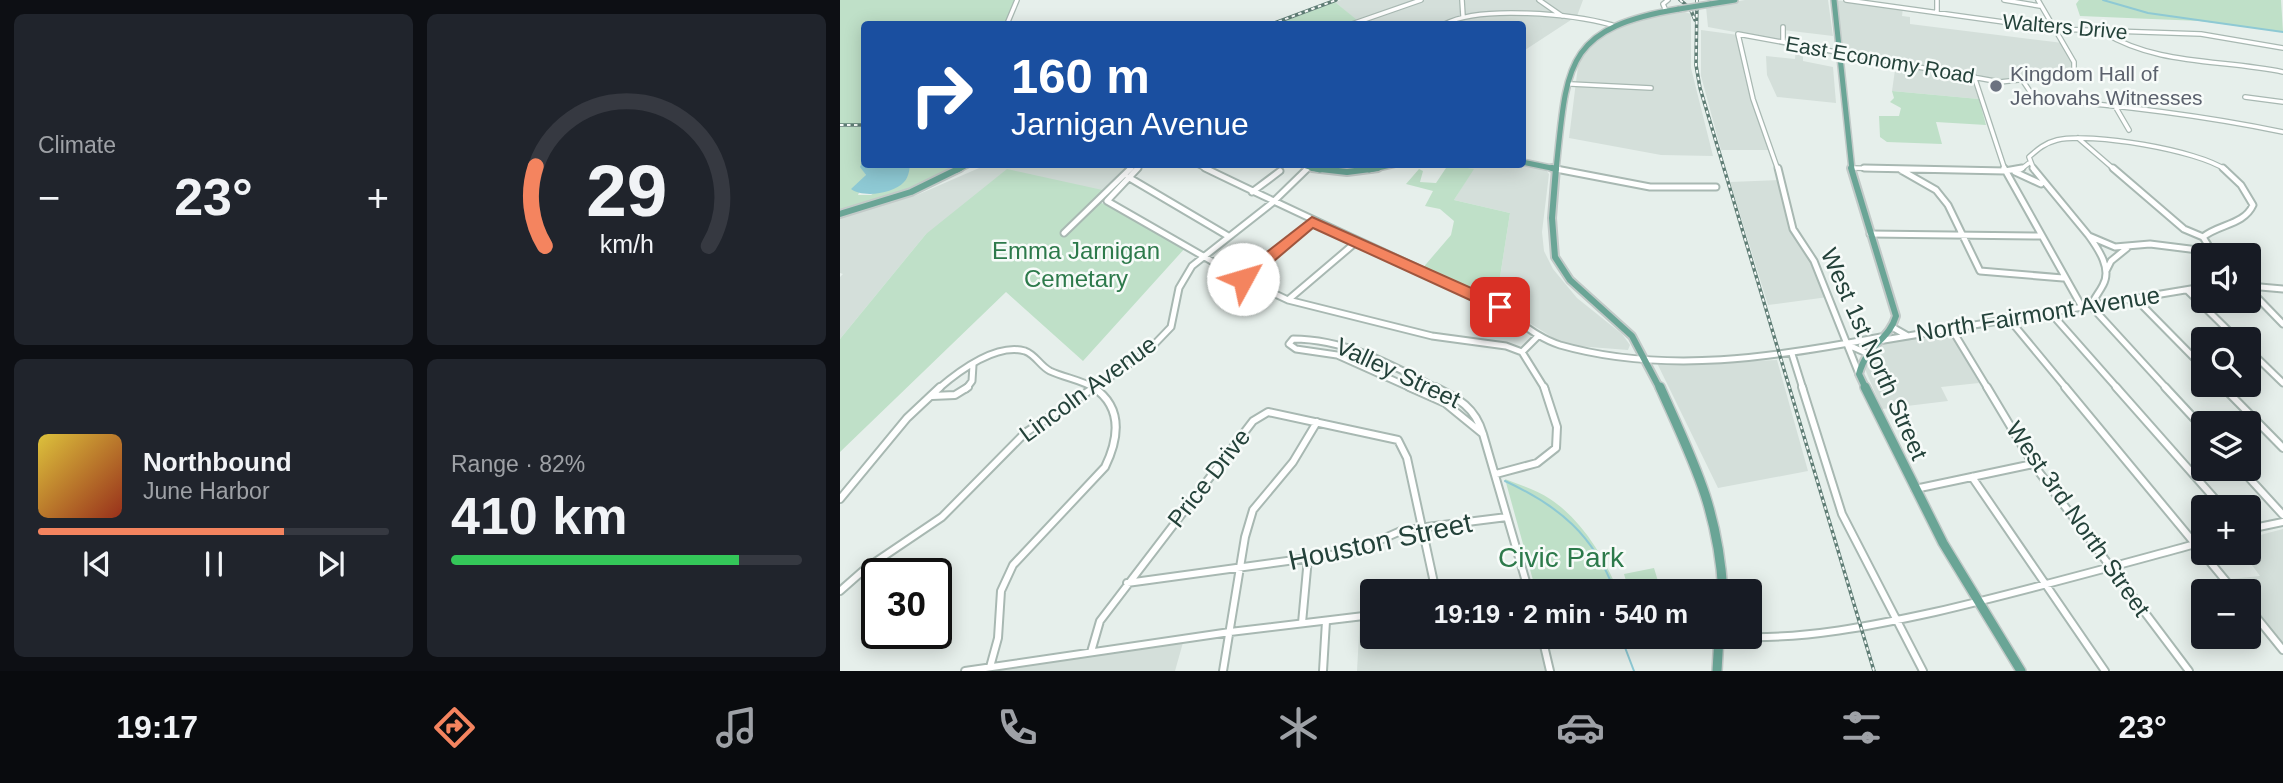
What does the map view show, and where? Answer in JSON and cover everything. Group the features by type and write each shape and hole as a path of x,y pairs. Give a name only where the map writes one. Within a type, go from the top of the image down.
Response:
{"main road":[{"path":"1723,579 1722,550 1716,515 1705,482 1644,356 1625,328 1561,271 1549,237 1556,169 1576,58 1582,48 1612,25 1666,11 1735,0"},
{"path":"1834,0 1851,168 1894,306 1892,327 1864,352 1859,374"},
{"path":"1526,163 1556,169"},
{"path":"840,214 911,192 961,168"},
{"path":"1321,168 1349,173 1375,168"},
{"name":"West 1st North Street","path":"1859,374 1915,489 1978,602 2021,671"},
{"path":"1717,671 1718,649"}],"street":[{"path":"1008,21 1017,0"},
{"path":"1361,21 1421,0"},
{"path":"1462,0 1463,16"},
{"path":"1539,0 1564,18"},
{"path":"1666,11 1663,4 1668,0"},
{"name":"Walters Drive","path":"1846,0 2054,29 2201,34 2283,48"},
{"path":"1937,0 1937,12"},
{"path":"2004,0 2040,6"},
{"path":"2038,0 2073,60 2076,72 2069,76 2023,81 2035,99 2115,106 2254,124 2283,132"},
{"path":"1452,21 1463,16 1564,18 1593,20 1612,25"},
{"path":"1783,27 1783,42"},
{"path":"2103,32 2128,48 2150,54 2264,67 2283,72"},
{"name":"East Economy Road","path":"1738,34 2000,82 2023,81"},
{"name":"West 1st North Street","path":"1738,34 1753,99 1773,149 1793,229 1814,261 1859,374"},
{"path":"1974,76 2005,171 2063,278 2082,307"},
{"path":"1571,84 1651,88"},
{"path":"2245,97 2283,102"},
{"path":"2115,106 2129,130"},
{"path":"2046,188 2029,163 2029,157 2039,147 2078,138 2106,139 2198,157 2218,164 2244,188 2253,205 2251,214 2243,220 2214,226 2203,236"},
{"path":"2078,138 2184,229 2203,236 2208,244 2206,251 2150,244 2127,248 2108,245 2088,236"},
{"path":"1851,168 2005,171 2020,170 2029,163"},
{"path":"1064,233 1131,168"},
{"path":"1138,168 1107,201 1243,279 1288,299 1432,336 1506,346 1522,352 1542,382 1559,438 1556,449 1546,458 1496,474"},
{"path":"1204,168 1355,243 1485,299 1538,336 1581,350 1717,359 1792,354 1881,337"},
{"name":"Lincoln Avenue","path":"840,590 865,569 942,517 987,468 1025,433 1093,386 1132,363 1159,341 1175,317 1179,288 1185,275 1202,255 1272,203 1308,168"},
{"path":"1556,169 1668,188 1716,187"},
{"path":"1901,170 1936,190 1948,205 1980,271 2063,278"},
{"path":"2005,171 2027,176 2046,188 2068,209 2088,236 2106,271"},
{"path":"1252,192 1280,172"},
{"path":"1128,177 1228,236"},
{"path":"1608,188 1611,180"},
{"path":"1243,279 1312,222"},
{"path":"1870,234 2041,236"},
{"path":"1288,299 1355,243"},
{"path":"2127,248 2111,261 2103,286 2091,306 2191,415"},
{"path":"2261,288 2283,289"},
{"name":"North Fairmont Avenue","path":"1873,342 2191,289"},
{"path":"2187,290 2225,327"},
{"path":"2136,299 2191,355"},
{"path":"2261,301 2283,324"},
{"path":"2050,312 2212,495"},
{"path":"2009,319 2191,532"},
{"path":"1892,327 1906,335"},
{"name":"West 3rd North Street","path":"1951,328 2033,464 2189,671"},
{"path":"1522,352 1538,336"},
{"name":"Valley Street","path":"1312,337 1340,343 1467,404 1478,418 1483,434 1460,411 1445,403 1337,355 1296,349 1289,344 1293,339 1312,337"},
{"path":"1846,344 1864,352"},
{"path":"840,499 932,396 973,365 1003,352 1028,352 1051,372 1093,386 1106,398 1120,424 1116,449 1105,467 1013,565 1001,591 998,638 990,667"},
{"path":"1792,354 1842,514 1923,671"},
{"path":"2261,362 2283,383"},
{"path":"932,396 943,399 958,395 971,381 973,365"},
{"path":"2233,397 2283,448"},
{"name":"Price Drive","path":"1091,652 1100,621 1127,583 1260,414 1268,412 1398,440 1405,449 1433,579"},
{"path":"1223,671 1240,568 1253,510 1293,462 1317,422"},
{"path":"1483,434 1506,500 1507,517 1525,579"},
{"path":"1915,489 2033,464"},
{"path":"1972,477 2105,671"},
{"path":"2252,481 2283,515"},
{"name":"Houston Street","path":"1127,583 1353,552 1402,530 1507,517"},
{"path":"2261,527 2283,522"},
{"path":"1762,638 1897,621 2191,545"},
{"path":"1302,623 1308,558"},
{"path":"965,671 1230,632 1360,617"},
{"path":"1323,671 1326,621"},
{"path":"2261,623 2283,650"},
{"path":"1545,649 1550,671"}],"shaded area":[{"path":"1583,0 1577,16 1526,49 1526,21 1353,21 1356,20 1335,2"},
{"path":"1745,0 1828,0 1833,36 1783,30 1782,41 1708,27 1706,7"},
{"path":"1834,0 1903,8 1902,16 1910,17 1910,24 2063,43 2076,72 2069,76 2007,82 1840,51"},
{"path":"1682,11 1691,14 1691,68 1713,156 1661,155 1569,138 1578,66 1586,48 1622,23"},
{"path":"1701,30 1738,35 1745,78 1771,150 1721,150 1701,76"},
{"path":"1796,45 1803,46 1803,61 1833,67 1836,103 1777,97 1767,75 1766,56 1795,59"},
{"path":"1896,63 1971,78 1979,99 1892,91"},
{"path":"1526,165 1546,170 1549,174 1542,232 1544,251 1553,269 1577,298 1622,334 1630,345 1628,350 1577,346 1555,339 1493,300 1500,277 1510,213 1454,200 1473,169 1468,168 1526,168"},
{"path":"979,168 1133,168 1107,191 926,234 840,339 840,277 843,274 840,273 840,218 917,195"},
{"path":"1781,180 1793,229 1814,261 1828,297 1768,305 1730,182"},
{"path":"1949,330 1979,383 1941,387 1948,401 1882,409 1865,369 1865,362 1880,342"},
{"path":"1777,360 1808,471 1718,488 1656,361 1707,363"},
{"path":"2283,529 2283,642 2261,615 2261,579 2231,579 2260,576 2252,565 2261,565 2261,535"},
{"path":"1360,617 1360,649 1545,649 1550,671 1357,671"},
{"path":"1184,639 1175,671 965,671"}],"green space":[{"path":"840,0 1017,0 1008,21 861,21 861,124 840,124"},
{"path":"2079,0 2281,0 2283,32 2200,21 2080,16 2076,4"},
{"path":"1335,2 1357,20 1354,21 1285,21"},
{"path":"1892,91 1979,99 1986,125 1936,122 1942,144 1887,142 1880,137 1879,116 1899,116 1901,108 1890,102 1894,98"},
{"path":"840,127 861,127 861,168 866,175 858,195 871,195 910,168 959,168 929,182 840,210"},
{"path":"1446,168 1474,169 1454,200 1510,213 1500,277 1493,300 1421,270 1451,235 1454,221 1440,209 1425,206 1433,191 1406,184 1419,169 1423,171 1420,182 1436,183"},
{"name":"Emma Jarnigan Cemetary","path":"1007,169 1107,191 1098,201 1186,247 1083,361 1006,292 840,452 840,339 926,234"},
{"name":"Civic Park","path":"1505,479 1545,496 1572,517 1599,553 1612,579 1533,579"},
{"path":"1654,568 1657,579 1625,579 1624,574"}],"water":[{"path":"861,165 861,168 910,168 906,179 899,186 886,192 870,194 851,189 866,175 860,167"}],"waterway":[{"path":"2103,0 2148,13 2283,32"},
{"path":"1505,481 1542,501 1572,524 1597,554 1609,579"},
{"path":"1626,649 1634,671"}],"railway":[{"path":"1280,21 1336,0"},
{"path":"1680,0 1690,8 1695,20"},
{"path":"1697,0 1696,65 1700,88 1874,671"},
{"path":"840,125 861,125"}],"place":[{"name":"Kingdom Hall of Jehovahs Witnesses","path":"1996,86"}],"route":[{"path":"1243,279 1312,222 1500,307"}]}
